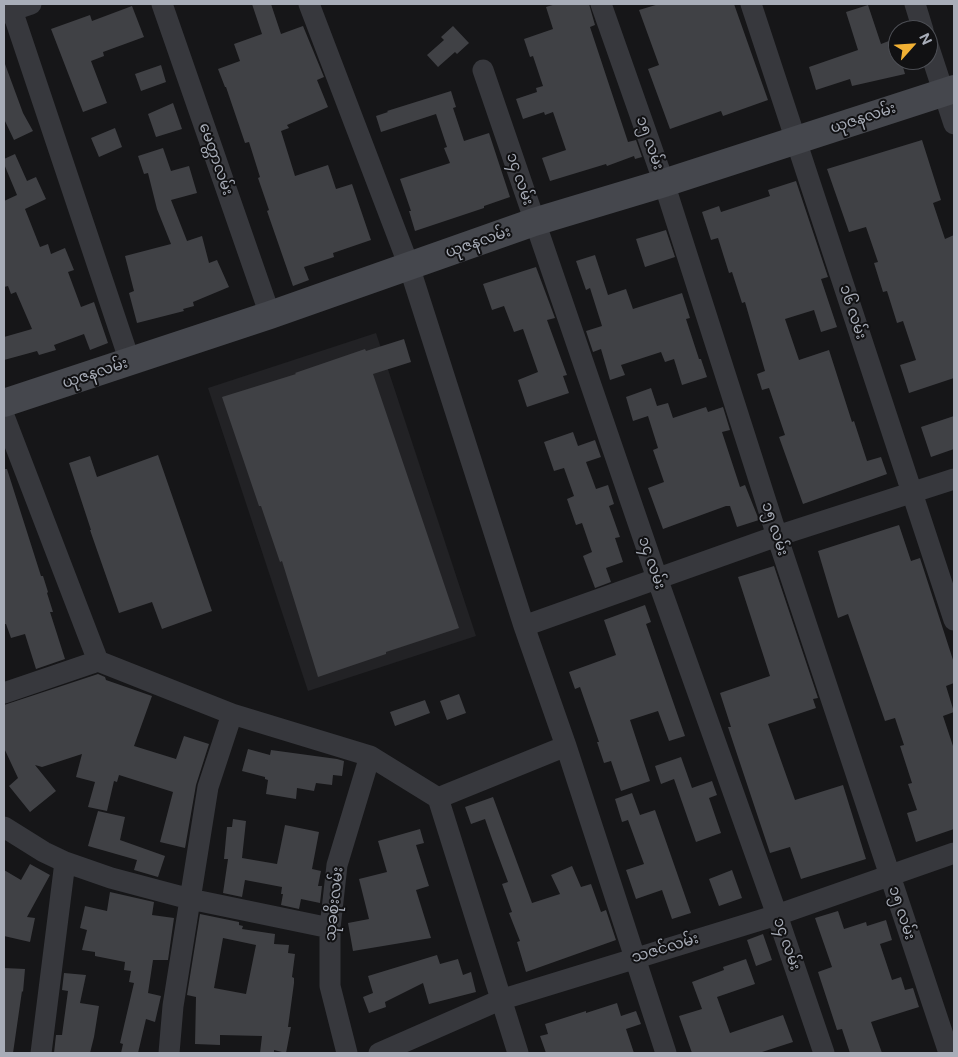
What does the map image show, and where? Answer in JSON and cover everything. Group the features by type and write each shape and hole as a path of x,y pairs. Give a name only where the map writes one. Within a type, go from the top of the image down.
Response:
{"street":[{"name":"မေတ္တာလမ်း","path":"162,4 270,314"},
{"path":"309,4 409,266 524,626 566,746 666,1053"},
{"name":"၁၅ လမ်း","path":"602,4 664,183 777,536 949,1053"},
{"name":"၁၆ လမ်း","path":"751,4 954,620"},
{"path":"915,4 920,20"},
{"path":"14,8 130,362"},
{"path":"938,67 949,91 954,124"},
{"name":"၁၄ လမ်း","path":"483,70 656,578 777,914 824,1053"},
{"name":"ယုဇနလမ်း","path":"4,403 130,362 534,222 664,183 949,91"},
{"path":"4,416 98,661"},
{"path":"524,626 777,536 954,479"},
{"path":"4,693 98,661 232,714 370,756 438,798 518,1053"},
{"path":"169,1053 173,1006 208,787 232,714"},
{"path":"438,798 566,746"},
{"name":"သုခစိုးလမ်း","path":"348,1053 330,986 330,928 337,865 370,756"},
{"path":"4,827 64,862 111,878 190,899 330,928"},
{"name":"သဇင်လမ်း","path":"379,1053 500,1000 777,914 954,854"},
{"path":"41,1053 64,862"}],"shaded area":[{"path":"376,333 476,636 308,691 208,388"}],"building":[{"path":"252,4 271,4 281,34 303,26 324,77 317,80 328,107 287,125 289,128 281,131 295,176 328,165 336,189 352,184 371,240 333,253 334,257 304,267 309,280 293,286 267,211 269,210 258,178 260,177 249,142 245,143 218,69 240,61 234,44 262,34"},
{"path":"556,4 589,4 595,25 590,27 628,142 636,140 642,157 635,159 634,156 607,166 606,164 550,181 542,158 566,150 553,112 545,115 544,112 523,119 516,99 537,92 536,88 543,86 533,56 530,57 524,39 553,29 546,7"},
{"path":"659,4 734,4 768,100 723,116 721,111 670,129 648,69 659,65 639,10"},
{"path":"868,5 881,44 888,41 888,70 904,70 905,74 852,86 850,79 816,90 809,67 858,50 846,12"},
{"path":"132,6 144,37 103,52 104,56 91,61 107,103 83,112 51,29 90,15 92,21"},
{"path":"453,26 469,43 438,67 427,55 444,40 441,37"},
{"path":"4,64 23,113 33,131 14,140 4,119"},
{"path":"161,65 166,82 141,91 135,74"},
{"path":"451,91 456,107 453,108 464,141 489,133 510,197 484,206 484,208 415,231 409,211 411,211 400,179 450,163 444,148 447,147 436,114 381,132 376,116"},
{"path":"173,103 182,129 156,137 148,114"},
{"path":"115,128 122,147 99,157 91,138"},
{"path":"922,140 941,200 933,203 945,239 954,235 954,378 909,393 900,365 916,360 903,321 897,323 887,291 883,292 874,263 878,262 866,227 849,232 827,169"},
{"path":"163,148 171,171 189,166 197,193 171,200 187,241 202,236 209,263 217,260 229,287 193,302 194,306 183,309 184,311 137,323 129,293 134,291 125,256 171,244 157,209 148,173 144,174 138,156"},
{"path":"15,154 27,181 36,177 46,199 25,209 40,247 48,244 51,254 65,248 74,270 68,272 81,307 94,302 108,343 90,350 84,334 54,345 56,350 39,355 37,351 4,360 4,337 32,329 16,292 11,294 8,286 4,287 4,201 17,195 4,164 4,159"},
{"path":"796,181 828,277 821,279 837,327 821,332 814,310 785,319 799,360 829,350 852,422 854,421 867,461 881,457 887,474 803,504 779,437 785,435 769,388 762,390 757,374 765,371 745,302 742,303 732,272 729,273 718,238 711,240 702,212 719,206 721,212 770,196 768,190"},
{"path":"666,230 675,257 645,267 636,239"},
{"path":"595,255 608,295 626,289 633,309 682,293 690,318 686,319 707,377 682,385 674,359 665,362 661,352 621,365 625,375 610,380 601,349 593,352 586,331 602,326 590,288 586,290 576,261"},
{"path":"536,267 555,318 547,320 567,375 563,376 569,393 527,407 518,380 538,372 523,329 514,332 504,306 492,310 483,284"},
{"path":"404,339 411,362 373,374 459,628 318,677 282,561 280,562 261,506 259,506 222,397 296,374 365,349 366,351"},
{"path":"651,388 657,406 668,403 673,418 706,407 708,412 723,407 730,430 722,432 740,487 745,485 759,520 737,527 730,506 726,506 663,529 648,488 664,482 653,450 658,448 648,416 633,421 626,397"},
{"path":"954,416 954,449 931,457 921,427"},
{"path":"573,432 578,446 595,440 601,457 586,462 596,489 608,485 614,504 609,506 620,537 615,538 623,562 606,568 611,582 595,588 583,556 592,552 582,523 576,525 567,499 574,496 564,468 554,471 544,442"},
{"path":"158,455 212,611 162,629 152,602 119,613 69,463 90,456 97,477"},
{"path":"4,469 7,469 41,576 43,576 53,612 50,612 65,659 36,669 25,634 11,638 6,624 4,624"},
{"path":"899,525 911,561 920,558 954,663 954,683 946,686 954,712 943,716 954,749 954,829 916,842 907,813 917,810 908,784 912,783 900,746 904,745 895,718 885,721 848,614 838,618 818,551"},
{"path":"774,566 818,698 813,699 816,708 768,724 795,800 843,785 866,859 801,879 790,847 770,853 728,727 731,727 720,693 770,676 738,577"},
{"path":"645,605 651,622 646,624 685,736 669,741 658,711 630,720 650,781 621,791 611,761 604,763 597,742 599,742 580,687 575,689 569,672 616,655 604,620"},
{"path":"98,674 105,677 106,680 152,696 134,746 176,759 184,736 209,744 196,785 185,848 160,842 173,792 119,775 117,782 114,781 107,811 88,807 95,782 76,777 82,754 42,767 35,765 56,791 30,812 9,786 18,778 4,748 4,705"},
{"path":"459,694 466,713 447,720 440,701"},
{"path":"425,700 430,713 395,726 390,712"},
{"path":"248,749 270,755 271,750 344,761 342,776 333,775 332,785 316,783 314,791 297,788 296,799 266,794 268,780 265,777 242,771"},
{"path":"681,757 692,788 712,781 717,795 709,798 721,833 696,842 674,779 661,784 655,766"},
{"path":"632,793 640,815 655,810 691,913 672,919 662,890 636,899 626,870 644,864 628,820 622,822 615,799"},
{"path":"493,797 532,903 560,894 551,875 572,866 581,887 591,884 601,912 606,910 616,940 526,972 517,942 520,941 509,913 512,912 502,884 508,882 485,819 471,824 465,807"},
{"path":"98,811 125,817 120,840 165,856 158,877 134,870 137,860 88,846"},
{"path":"233,819 246,821 242,858 277,864 285,825 319,832 312,869 321,871 318,886 322,886 320,903 301,899 299,909 281,905 282,887 245,880 242,897 223,893 228,859 224,859 227,827 232,827"},
{"path":"420,829 424,843 416,845 429,886 416,890 431,938 353,951 348,923 369,919 359,879 387,872 378,841"},
{"path":"30,864 50,875 27,917 35,918 30,942 4,936 4,870 21,880"},
{"path":"732,870 742,898 719,906 709,879"},
{"path":"110,892 154,902 152,915 174,918 168,960 153,960 148,993 161,996 155,1022 146,1019 138,1053 121,1053 123,1044 120,1043 134,983 129,982 131,971 124,970 125,962 95,956 95,952 82,950 87,930 80,928 85,906 107,911"},
{"path":"838,911 844,929 866,922 867,926 886,920 892,940 880,944 892,980 901,977 905,990 913,988 919,1007 871,1022 882,1053 850,1053 842,1029 837,1030 818,972 832,967 815,918"},
{"path":"200,914 239,922 239,925 243,926 242,929 275,934 274,944 289,945 288,953 295,954 292,977 294,978 294,983 288,1027 291,1027 286,1053 274,1050 274,1053 260,1053 262,1036 220,1035 220,1045 195,1044 196,997 187,995","holes":["223,938 256,945 246,994 214,988"]},
{"path":"763,934 772,960 756,966 747,940"},
{"path":"437,955 440,964 458,959 463,975 471,972 476,992 429,1004 423,983 385,1002 386,1007 369,1013 363,997 373,993 368,976"},
{"path":"746,959 755,984 717,997 730,1033 783,1015 793,1042 759,1053 692,1053 679,1016 702,1009 692,982 724,970 723,967"},
{"path":"4,968 25,969 13,1053 4,1053"},
{"path":"64,973 86,975 80,1003 99,1006 90,1053 54,1053 56,1035 62,1035 68,991 62,990"},
{"path":"617,1003 621,1016 636,1011 641,1024 626,1029 634,1053 546,1053 540,1036 548,1034 545,1024"}]}
